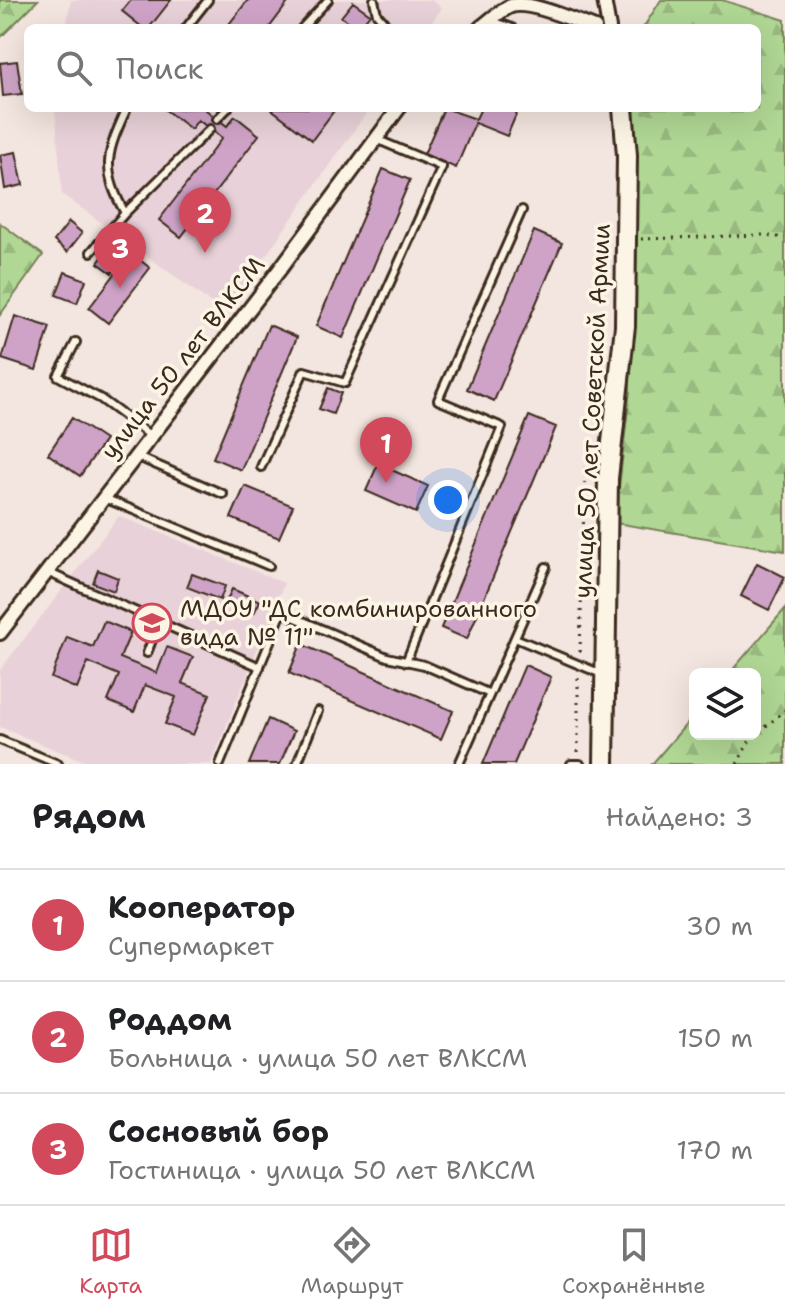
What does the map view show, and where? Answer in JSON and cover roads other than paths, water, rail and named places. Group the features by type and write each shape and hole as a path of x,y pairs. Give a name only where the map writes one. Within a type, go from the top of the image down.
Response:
{"street":[{"path":"604,0 608,24"},
{"path":"485,24 508,7 520,3 584,24"},
{"name":"улица 50 лет ВЛКСМ","path":"0,633 280,269 396,112"},
{"name":"улица 50 лет Советской Армии","path":"604,764 608,478 623,358 627,155 623,112"}],"lane":[{"path":"189,24 208,0"},
{"path":"306,24 328,0"},
{"path":"374,0 377,14 386,24"},
{"path":"125,112 108,154 111,189 125,213"},
{"path":"217,119 224,112"},
{"path":"91,252 125,213 210,129"},
{"path":"261,467 304,371 345,383 442,167 376,139"},
{"path":"406,662 502,427 438,400 522,210"},
{"path":"76,342 58,376 101,399 151,436"},
{"path":"136,456 223,494"},
{"path":"104,498 269,566"},
{"path":"459,764 546,567"},
{"path":"47,572 260,667"},
{"path":"220,764 282,612 387,657 424,665 490,694"},
{"path":"147,653 159,622"},
{"path":"515,638 605,676"},
{"path":"297,764 318,711"},
{"path":"0,740 58,764"},
{"path":"571,764 579,764"}],"place":[{"name":"Роддом","path":"205,253"},
{"name":"Сосновый бор","path":"120,288"},
{"name":"Кооператор","path":"386,483"},
{"name":"МДОУ \"ДС комбинированного вида № 11\"","path":"152,623"}]}
